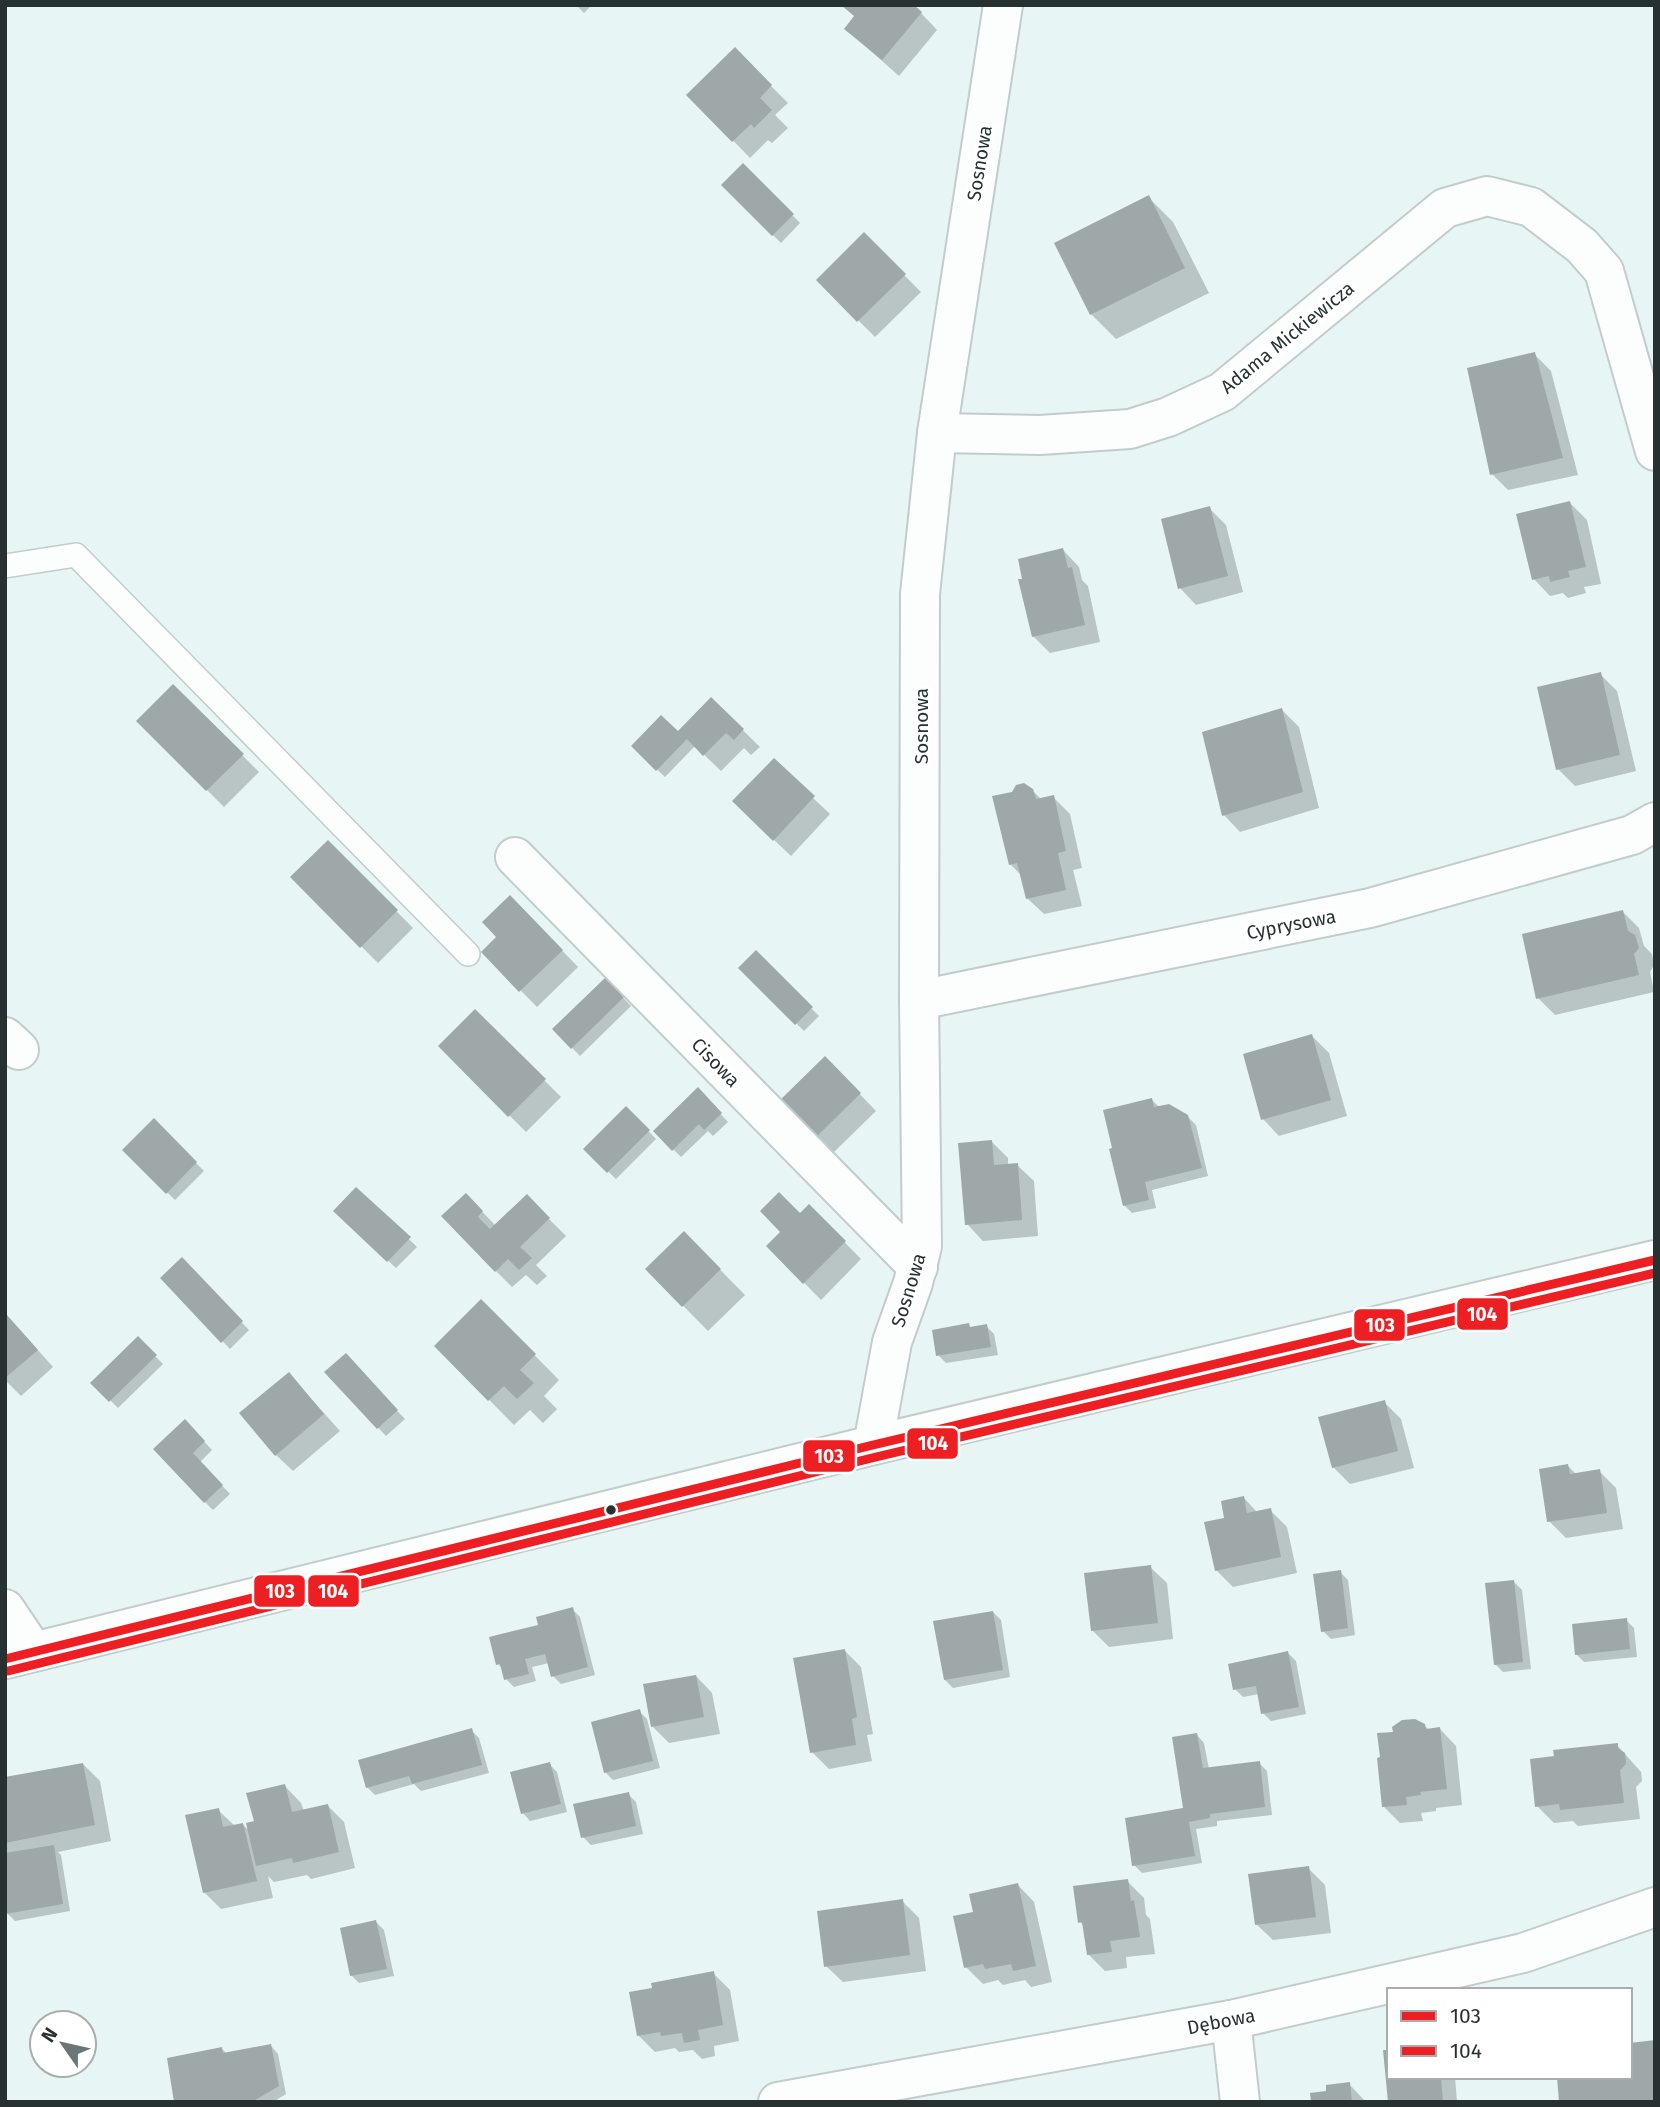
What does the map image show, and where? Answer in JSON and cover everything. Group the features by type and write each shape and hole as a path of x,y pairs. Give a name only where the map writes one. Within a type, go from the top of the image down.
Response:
{"street":[{"name":"Sosnowa","path":"873,1445 892,1342 918,1267 922,1246 919,1000 920,594 937,433 1003,5"},
{"name":"Adama Mickiewicza","path":"937,433 1040,435 1130,429 1168,417 1222,392 1445,208 1487,196 1531,207 1582,246 1604,271 1655,451"},
{"name":"Cyprysowa","path":"919,1000 1370,908 1632,835 1655,822"},
{"name":"Cisowa","path":"515,857 918,1267"},
{"path":"5,1609 20,1656 873,1445 1655,1260"},
{"name":"Dębowa","path":"778,2102 818,2098 1231,2020 1524,1953 1655,1907"},
{"path":"1231,2020 1240,2102"}],"lane":[{"path":"5,566 76,555 468,954"}],"building":[{"path":"841,5 914,5 922,12 882,60 844,29 854,16"},
{"path":"735,47 772,85 760,98 772,110 754,128 751,124 732,142 686,95"},
{"path":"743,163 794,214 772,236 721,185"},
{"path":"1149,195 1185,268 1090,315 1054,243"},
{"path":"864,232 906,274 857,322 816,280"},
{"path":"1535,352 1563,458 1490,475 1467,368"},
{"path":"1570,501 1586,567 1568,571 1570,577 1550,582 1549,576 1532,580 1516,514"},
{"path":"1210,506 1228,576 1178,589 1161,519"},
{"path":"1063,548 1068,568 1072,567 1085,625 1032,637 1018,579 1022,579 1018,559"},
{"path":"1601,672 1620,755 1556,770 1537,687"},
{"path":"173,684 244,754 206,791 136,721"},
{"path":"711,697 744,729 734,740 726,733 703,756 687,739 656,771 631,746 661,715 678,731"},
{"path":"1282,708 1303,792 1222,816 1202,732"},
{"path":"774,758 815,796 773,841 732,801"},
{"path":"1024,783 1033,789 1036,799 1054,795 1066,851 1058,853 1066,890 1026,899 1017,863 1009,865 992,796 1012,792 1016,785"},
{"path":"328,840 398,910 360,948 290,877"},
{"path":"510,895 563,950 519,992 481,952 496,937 482,922"},
{"path":"1623,910 1628,931 1635,935 1639,948 1634,954 1639,975 1536,999 1522,934"},
{"path":"756,950 813,1007 795,1025 738,968"},
{"path":"606,977 624,997 571,1049 552,1029"},
{"path":"475,1009 546,1079 508,1117 438,1046"},
{"path":"1312,1034 1331,1100 1261,1120 1243,1054"},
{"path":"825,1056 861,1093 812,1141 776,1104"},
{"path":"698,1087 722,1113 704,1130 699,1124 672,1151 653,1131"},
{"path":"1152,1098 1154,1107 1169,1104 1188,1115 1202,1168 1145,1182 1149,1200 1123,1206 1103,1110"},
{"path":"626,1106 650,1130 607,1173 583,1149"},
{"path":"154,1118 197,1162 166,1194 122,1150"},
{"path":"992,1140 994,1165 1018,1163 1022,1220 965,1225 958,1143"},
{"path":"356,1187 411,1237 387,1262 333,1211"},
{"path":"779,1192 800,1213 809,1204 846,1241 803,1284 766,1246 780,1232 760,1211"},
{"path":"466,1193 483,1211 478,1217 490,1229 527,1194 550,1218 520,1247 532,1258 519,1270 508,1259 495,1272 441,1216"},
{"path":"684,1231 721,1269 682,1307 645,1269"},
{"path":"182,1257 243,1321 221,1343 160,1278"},
{"path":"481,1299 536,1354 520,1370 534,1383 517,1399 504,1386 488,1401 434,1346"},
{"path":"5,1313 38,1350 5,1378"},
{"path":"969,1323 970,1327 987,1324 991,1347 936,1356 932,1330"},
{"path":"138,1336 157,1355 109,1402 90,1383"},
{"path":"346,1353 398,1410 377,1429 324,1372"},
{"path":"289,1372 324,1414 275,1456 239,1413"},
{"path":"1385,1400 1398,1451 1332,1468 1318,1417"},
{"path":"185,1419 205,1441 193,1453 223,1485 204,1503 153,1449"},
{"path":"1568,1464 1570,1474 1600,1469 1607,1513 1547,1522 1539,1469"},
{"path":"1244,1496 1247,1513 1271,1508 1281,1557 1215,1571 1204,1522 1224,1518 1221,1501"},
{"path":"1151,1565 1158,1623 1091,1631 1084,1573"},
{"path":"1341,1570 1348,1628 1321,1632 1313,1574"},
{"path":"1514,1580 1523,1662 1494,1665 1485,1583"},
{"path":"573,1607 588,1667 551,1677 545,1654 525,1659 529,1674 504,1680 500,1664 496,1665 489,1637 538,1625 536,1617"},
{"path":"993,1611 1003,1670 944,1680 933,1621"},
{"path":"1627,1618 1630,1649 1575,1655 1572,1624"},
{"path":"845,1649 857,1717 852,1719 856,1745 810,1753 793,1658"},
{"path":"1288,1651 1299,1707 1261,1714 1256,1686 1233,1690 1228,1664"},
{"path":"696,1675 704,1717 651,1727 643,1684"},
{"path":"640,1709 653,1761 604,1773 591,1722"},
{"path":"1415,1719 1425,1724 1426,1729 1440,1727 1447,1789 1420,1792 1421,1795 1406,1797 1407,1805 1382,1807 1377,1733 1393,1732 1392,1727 1402,1720"},
{"path":"472,1728 482,1765 412,1784 409,1776 366,1788 358,1760"},
{"path":"1197,1733 1203,1768 1260,1761 1265,1807 1210,1814 1210,1818 1189,1822 1195,1856 1132,1866 1125,1818 1183,1808 1172,1737"},
{"path":"1618,1743 1618,1748 1625,1753 1626,1764 1620,1770 1624,1803 1560,1810 1559,1804 1535,1807 1530,1759 1554,1756 1553,1750"},
{"path":"550,1762 561,1804 521,1814 510,1772"},
{"path":"83,1763 95,1825 5,1843 5,1777"},
{"path":"285,1784 292,1812 328,1804 339,1852 293,1863 292,1858 256,1866 246,1823 254,1821 246,1793"},
{"path":"629,1792 636,1826 581,1838 573,1804"},
{"path":"219,1808 223,1827 243,1823 257,1881 203,1893 185,1815"},
{"path":"54,1845 63,1904 5,1914 5,1853"},
{"path":"1309,1866 1316,1917 1255,1925 1248,1874"},
{"path":"1128,1879 1140,1937 1110,1941 1112,1952 1087,1955 1082,1922 1078,1923 1073,1886"},
{"path":"1018,1883 1036,1966 1013,1971 1011,1964 985,1969 983,1964 964,1968 953,1916 973,1912 969,1894"},
{"path":"903,1899 910,1955 824,1967 817,1911"},
{"path":"376,1920 387,1969 350,1976 340,1928"},
{"path":"714,1971 723,2025 698,2030 700,2040 684,2043 682,2033 661,2036 660,2032 637,2036 629,1992 652,1988 651,1983"},
{"path":"1655,2040 1655,2102 1559,2102 1557,2079 1632,2079 1632,2043"},
{"path":"271,2044 279,2086 252,2102 174,2102 167,2058 222,2047 223,2053"},
{"path":"1383,2050 1387,2050 1387,2079 1441,2079 1443,2102 1388,2102"},
{"path":"1350,2082 1352,2102 1311,2102 1310,2093 1326,2091 1326,2085"}],"transit line":[{"name":"103","path":"5,1659 873,1445 1655,1260"},
{"name":"104","path":"8,1671 876,1457 1655,1273"}]}
